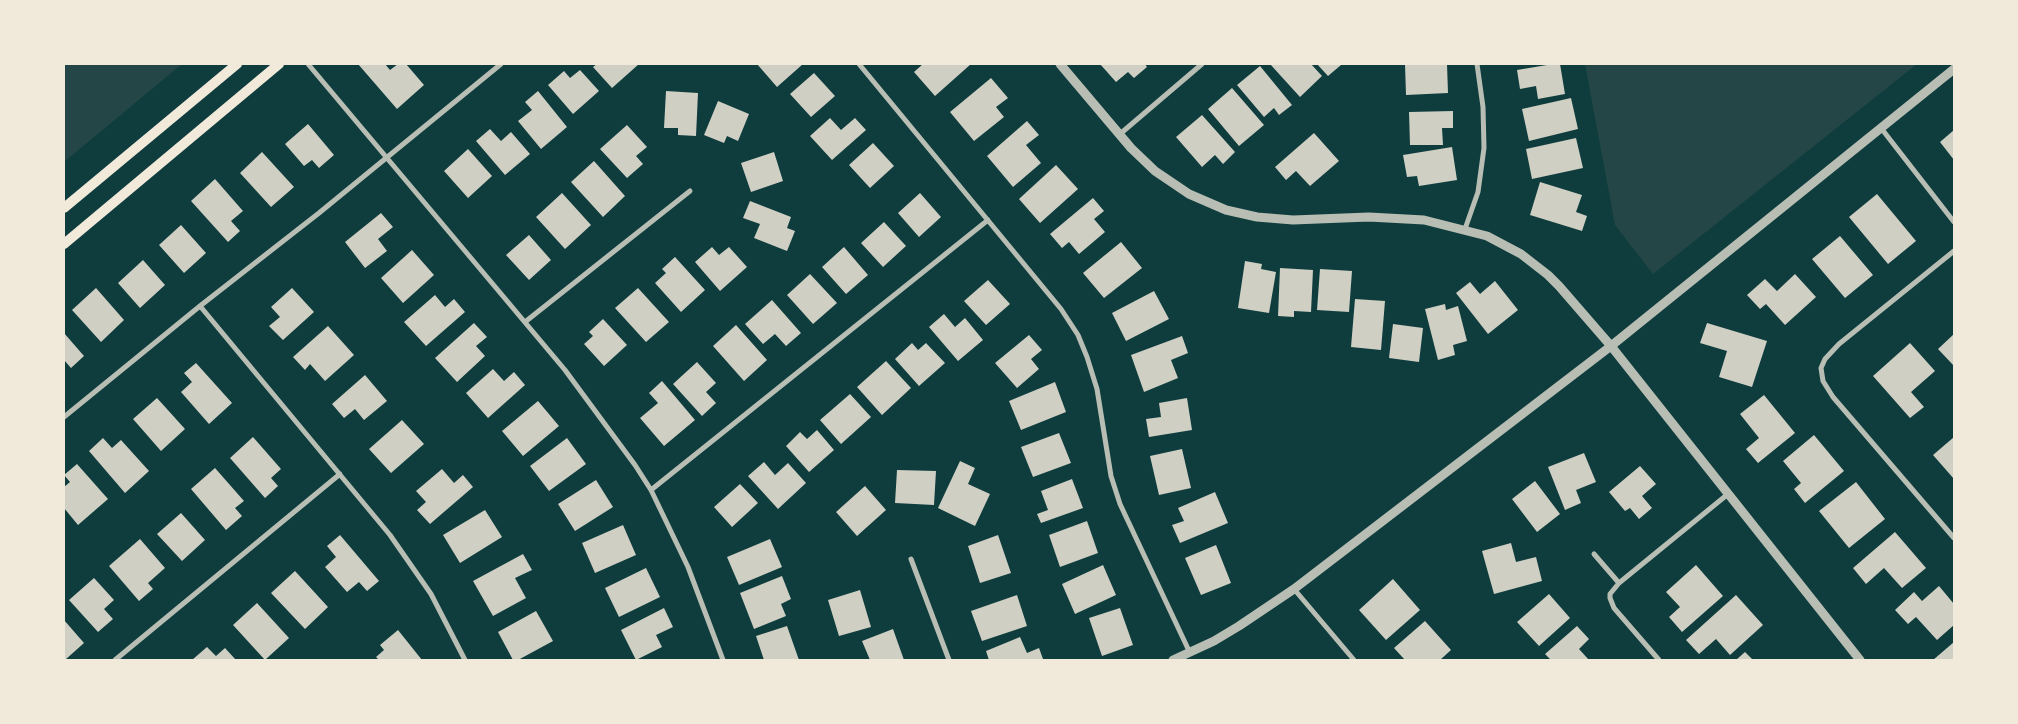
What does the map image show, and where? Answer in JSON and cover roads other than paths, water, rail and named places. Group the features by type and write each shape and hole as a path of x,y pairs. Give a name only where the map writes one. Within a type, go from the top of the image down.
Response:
{"main road":[{"path":"64,208 238,64"},
{"path":"64,244 278,64"}],"street":[{"path":"308,64 565,370 611,432 651,490 688,567 723,660"},
{"path":"64,416 319,213 500,64"},
{"path":"859,64 1061,309 1078,334 1097,389 1109,469 1120,504 1190,653"},
{"path":"1060,64 1131,148 1155,171 1189,194 1226,210 1257,218 1293,220 1369,217 1424,220 1465,229 1504,244 1548,274 1611,346 1860,660"},
{"path":"1120,134 1202,64"},
{"path":"1465,229 1478,192 1484,148 1483,107 1477,64"},
{"path":"1173,660 1190,653 1239,626 1294,589 1611,346 1954,69"},
{"path":"1881,128 1954,222"},
{"path":"525,322 690,191"},
{"path":"651,490 988,220"},
{"path":"1954,251 1839,344 1825,359 1821,368 1823,381 1833,397 1954,538"},
{"path":"200,306 340,474 410,563 431,594 464,660"},
{"path":"114,660 340,474"},
{"path":"1658,660 1611,603 1610,594 1619,584 1728,494"},
{"path":"1594,554 1619,584"},
{"path":"911,559 949,660"},
{"path":"1294,589 1354,660"}]}
